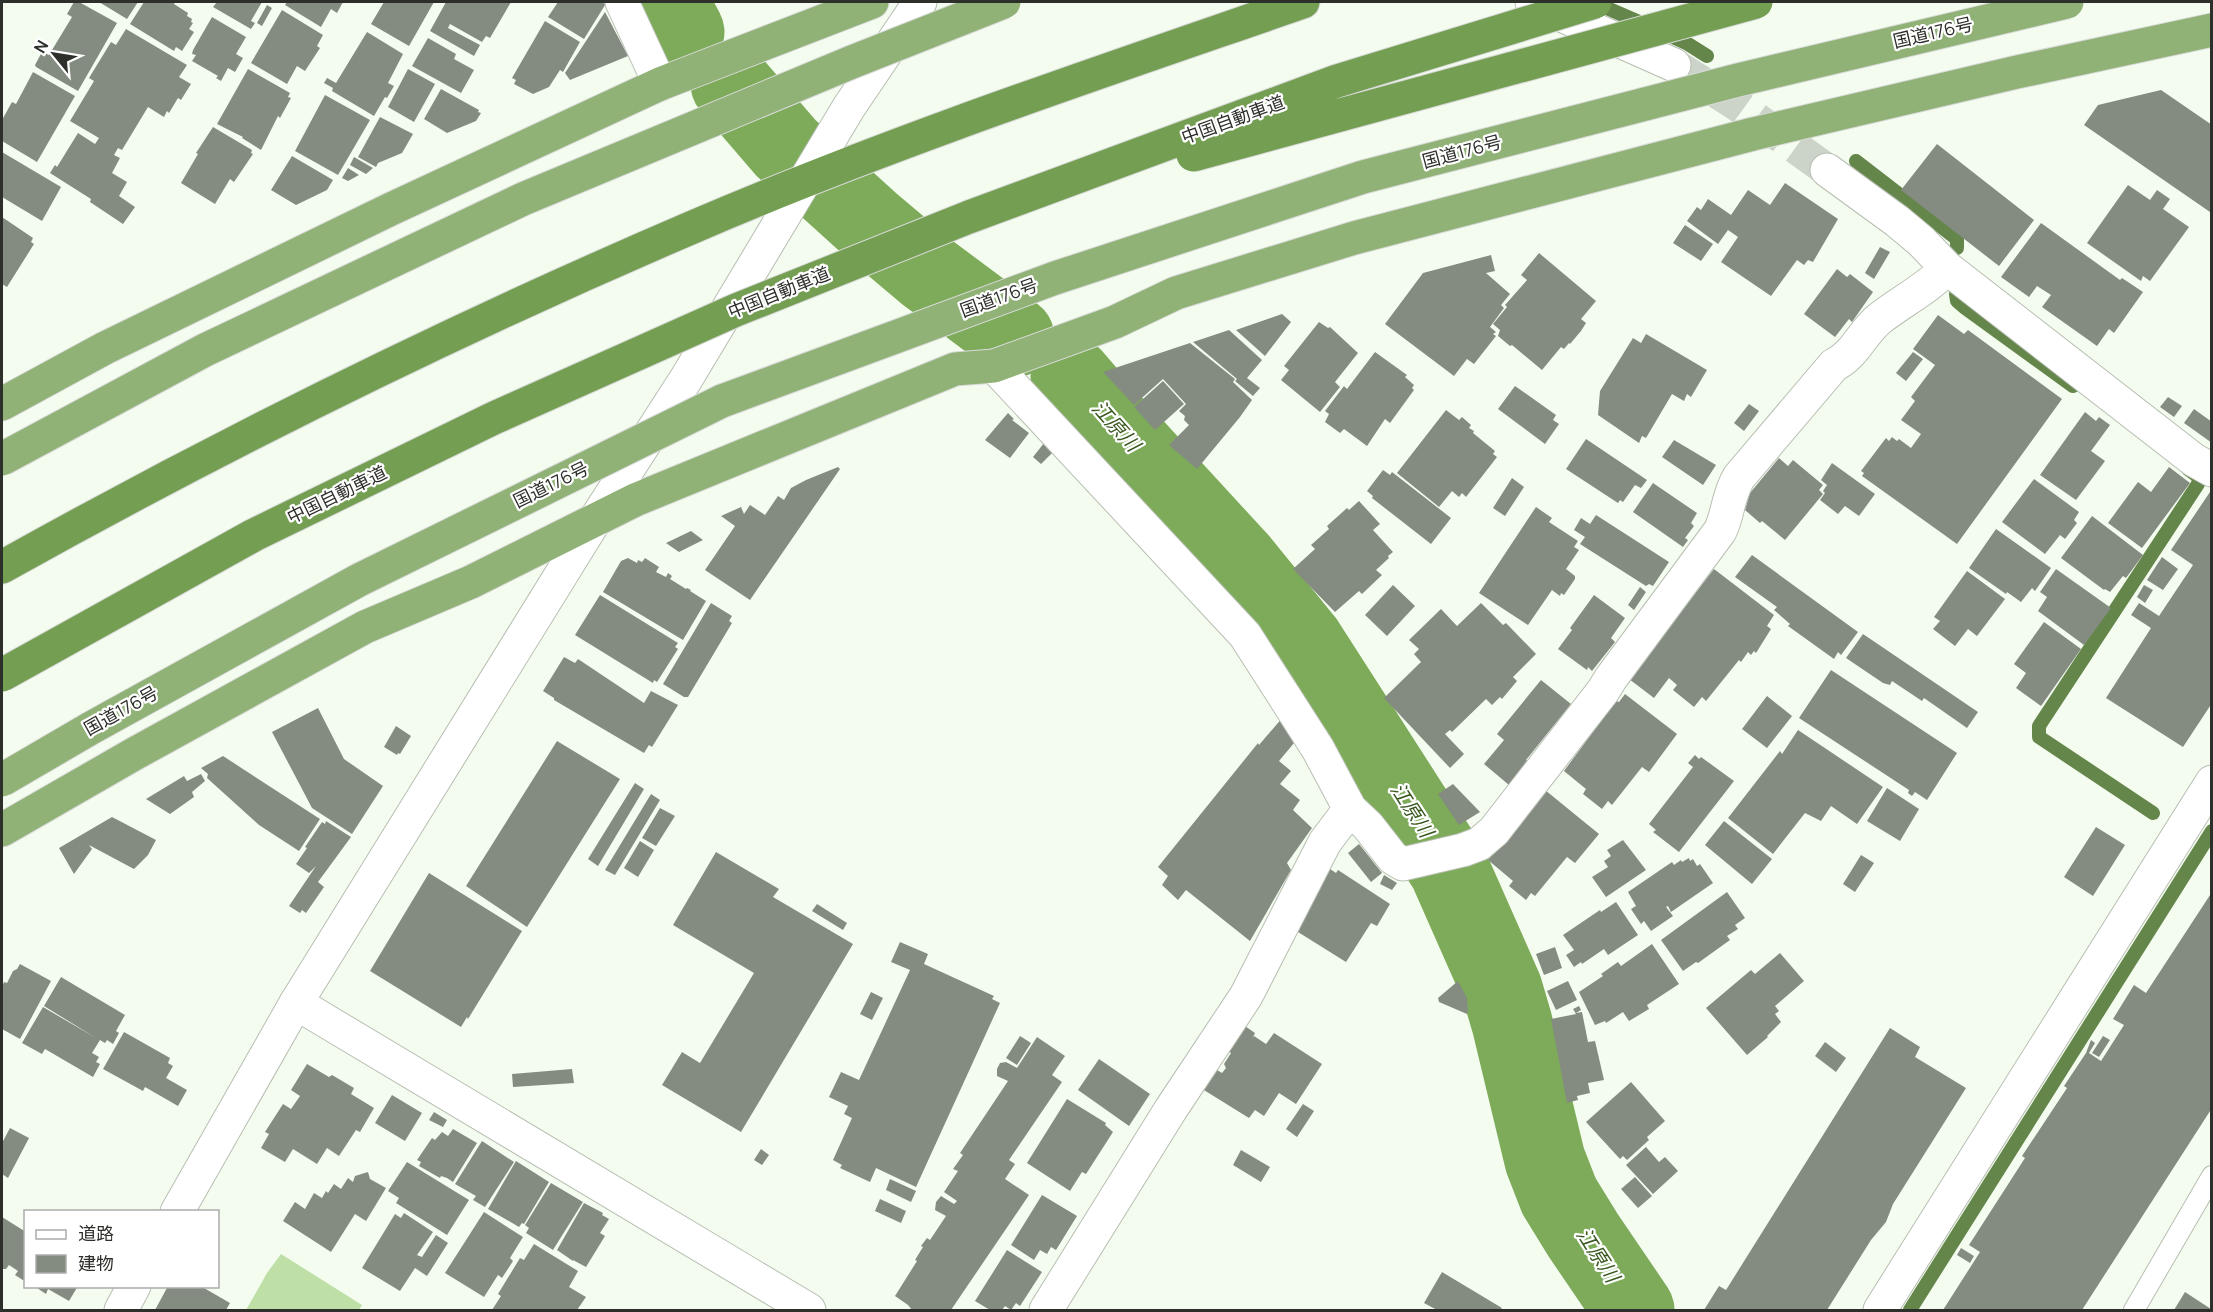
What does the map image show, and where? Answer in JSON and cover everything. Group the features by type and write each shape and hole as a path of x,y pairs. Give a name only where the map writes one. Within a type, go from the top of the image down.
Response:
{"highway":[{"path":"2,404 105,348 391,209 660,84 872,2"},
{"path":"2,459 205,350 523,199 852,62 1004,2"},
{"path":"2,567 260,430 454,333 695,226 1263,2"},
{"path":"940,128 1303,2"},
{"name":"中国自動車道","path":"2,675 255,535 494,418 736,310 969,216 1337,81 1595,2"},
{"path":"969,216 1756,2"},
{"name":"国道176号","path":"2,780 91,728 359,580 722,400 1055,278 1363,177 1738,80 2067,2"},
{"path":"2,830 134,754 365,627 471,582 635,500 955,369 994,366 1115,322 1176,293 1354,238 1753,134 2017,72 2211,30"}],"street":[{"path":"622,2 660,84"},
{"path":"178,1210 296,1003 595,520 686,379 849,107 920,2"},
{"path":"1532,2 1674,64"},
{"path":"1827,170 1897,221 1947,268 2194,460 2211,470"},
{"path":"994,366 1245,635 1317,749 1350,809 1368,826 1393,858 1403,864 1414,863 1479,844 1494,831 1603,691 1720,531 1730,492 1738,477 1834,365 1845,360 1878,320 1931,284 1947,268"},
{"path":"1880,1311 2211,782"},
{"path":"1046,1311 1171,1108 1246,996 1325,842 1350,809"},
{"path":"296,1003 809,1311"},
{"path":"120,1311 133,1288"}],"lane":[{"path":"2134,1311 2211,1176"}],"green space":[{"path":"281,1254 362,1305 359,1310 246,1310 267,1273"}],"building":[{"path":"74,2 79,2 117,23 78,91 35,65 42,52 49,55 72,17 67,14"},
{"path":"99,2 138,2 127,19"},
{"path":"144,2 175,2 174,4 188,13 187,16 192,19 193,23 189,29 194,32 182,51 176,47 174,51 130,24"},
{"path":"217,2 262,2 251,21 255,23 251,29 213,7"},
{"path":"287,2 343,2 337,13 331,9 321,27 285,5"},
{"path":"384,2 434,2 409,46 371,24"},
{"path":"446,2 511,2 490,38 486,36 482,42 450,24 448,28 480,45 474,56 430,31"},
{"path":"558,2 604,2 605,5 584,39 548,17"},
{"path":"267,5 272,8 262,26 257,23"},
{"path":"282,10 323,35 317,46 320,48 305,71 297,66 287,84 251,63"},
{"path":"605,12 628,56 570,80 565,73"},
{"path":"212,17 246,37 236,54 243,58 235,72 228,68 221,81 216,78 218,76 192,61 196,55 192,54 193,50"},
{"path":"545,21 580,42 563,72 560,70 549,87 533,94 514,84 516,80 512,78"},
{"path":"126,29 187,65 179,77 191,84 181,100 178,98 164,117 148,107 122,150 118,148 114,155 120,158 112,173 127,182 119,196 135,207 123,224 90,202 91,199 50,173 55,165 57,167 78,133 95,144 99,138 70,121 94,81 89,78 111,42 116,45"},
{"path":"367,32 403,54 388,83 394,86 374,116 332,91 333,88 324,83 327,78 336,83"},
{"path":"428,38 456,54 454,59 474,70 461,93 412,66"},
{"path":"248,69 290,93 288,97 291,98 280,118 278,116 261,150 243,137 217,124"},
{"path":"408,69 435,84 414,122 388,107"},
{"path":"33,72 75,96 37,162 2,141 2,120 12,102 16,104"},
{"path":"441,89 479,110 478,112 481,113 476,121 447,133 424,119"},
{"path":"2161,90 2212,125 2212,210 2210,212 2084,125 2098,105"},
{"path":"325,95 370,120 338,175 295,151"},
{"path":"380,117 413,134 402,153 378,163 376,167 358,157"},
{"path":"213,127 252,150 253,154 234,182 230,179 215,204 181,183 198,154 196,153"},
{"path":"1937,144 2034,220 1999,266 1901,190"},
{"path":"2,152 61,187 42,221 2,197"},
{"path":"292,156 333,180 327,190 296,205 271,190"},
{"path":"354,157 373,168 366,174 350,165"},
{"path":"348,168 359,175 348,181 342,178"},
{"path":"1785,183 1838,219 1813,262 1808,260 1804,265 1797,260 1771,296 1721,262 1738,237 1728,230 1718,244 1687,221 1697,207 1701,210 1708,199 1731,215 1748,190 1770,205"},
{"path":"2128,185 2150,200 2157,190 2170,199 2163,209 2189,227 2150,281 2143,276 2141,281 2087,243"},
{"path":"2,217 33,238 31,242 34,244 7,287 2,284"},
{"path":"2041,223 2120,280 2122,278 2143,292 2114,333 2109,329 2097,346 2042,307 2051,295 2037,286 2029,297 2001,277"},
{"path":"1685,225 1713,244 1701,261 1673,243"},
{"path":"1880,247 1890,252 1874,279 1865,273"},
{"path":"1539,253 1596,301 1581,319 1586,323 1581,331 1564,349 1561,347 1542,370 1498,336 1500,330 1493,324 1507,307 1505,305 1527,280 1521,275"},
{"path":"1491,255 1495,271 1486,273 1510,294 1501,305 1504,308 1490,327 1496,332 1493,334 1496,336 1474,364 1467,359 1454,376 1385,324 1423,273"},
{"path":"1837,269 1847,277 1850,274 1873,292 1852,322 1849,319 1835,337 1804,314"},
{"path":"1282,314 1291,322 1265,356 1236,330"},
{"path":"1938,315 1964,334 1968,330 2062,399 1957,544 1862,476 1864,473 1861,471 1886,438 1889,441 1892,437 1897,441 1899,439 1911,448 1921,434 1901,420 1915,401 1911,397 1935,365 1913,349"},
{"path":"1319,322 1330,327 1358,353 1335,382 1340,387 1320,412 1281,380 1289,370 1284,366"},
{"path":"1229,330 1262,360 1247,378 1260,388 1253,396 1235,381 1237,379 1193,342"},
{"path":"1646,334 1707,370 1691,397 1687,394 1684,401 1672,394 1646,438 1642,436 1639,443 1598,415 1600,391 1633,338 1641,343"},
{"path":"1190,343 1235,379 1233,382 1252,400 1197,469 1169,445 1189,425 1184,420 1185,416 1179,411 1186,404 1163,379 1134,405 1103,372"},
{"path":"1375,352 1407,375 1405,377 1414,385 1412,388 1414,390 1390,423 1385,419 1367,446 1344,429 1340,433 1325,422 1329,414 1325,411 1344,386 1347,389"},
{"path":"1913,352 1923,359 1906,381 1896,373"},
{"path":"1163,381 1184,404 1155,430 1134,407"},
{"path":"1515,386 1556,415 1553,420 1559,424 1545,444 1498,409"},
{"path":"2168,397 2182,406 2174,417 2160,407"},
{"path":"1749,404 1759,411 1744,431 1734,423"},
{"path":"2194,409 2212,422 2212,443 2184,423"},
{"path":"1446,410 1459,420 1462,417 1471,425 1469,428 1474,431 1473,433 1495,451 1493,454 1497,457 1466,497 1462,493 1459,497 1452,491 1439,507 1397,473"},
{"path":"2085,412 2096,421 2099,417 2110,425 2091,451 2105,461 2076,500 2040,475"},
{"path":"1008,413 1014,419 1012,420 1029,433 1010,458 985,440"},
{"path":"1586,439 1647,480 1641,488 1635,485 1623,502 1620,500 1618,503 1566,469"},
{"path":"1674,440 1716,465 1703,485 1662,457"},
{"path":"1044,443 1053,452 1041,464 1033,457"},
{"path":"1779,458 1788,466 1793,460 1823,485 1819,490 1823,494 1785,540 1745,510 1750,493"},
{"path":"1832,463 1875,494 1859,516 1845,506 1838,514 1820,500 1827,485 1821,480"},
{"path":"838,467 840,469 750,600 705,570 735,526 721,516 741,507 744,514 750,505 765,515 778,496 784,500 791,488"},
{"path":"2169,467 2190,483 2142,548 2108,523 2138,482 2151,492"},
{"path":"1383,470 1390,475 1392,472 1451,518 1431,544 1372,498 1373,496 1367,491"},
{"path":"1512,478 1524,487 1505,516 1493,508"},
{"path":"2034,479 2079,512 2074,520 2077,523 2065,539 2060,535 2045,554 2002,522"},
{"path":"1653,483 1697,513 1691,523 1694,526 1685,538 1688,540 1683,547 1633,512"},
{"path":"2212,489 2212,703 2183,747 2106,698 2151,628 2131,615 2139,603 2159,616 2193,565 2171,550"},
{"path":"1359,501 1380,524 1373,530 1393,552 1376,570 1382,575 1362,594 1359,591 1335,612 1293,569 1315,549 1311,545 1329,529 1327,526 1347,508 1349,510"},
{"path":"1536,507 1552,518 1549,522 1578,541 1574,547 1579,550 1566,569 1575,576 1575,579 1564,595 1561,593 1560,596 1552,590 1528,625 1479,593"},
{"path":"1596,515 1669,562 1653,586 1649,584 1646,586 1580,544 1585,537 1574,530 1581,518 1590,524"},
{"path":"2092,516 2143,555 2126,578 2123,576 2110,592 2061,558"},
{"path":"1996,529 2051,568 2035,591 2032,588 2021,602 1969,568"},
{"path":"691,531 703,540 679,552 666,543"},
{"path":"1752,555 1858,632 1841,655 1838,652 1834,659 1788,626 1790,624 1774,610 1777,607 1735,577"},
{"path":"2162,557 2178,569 2163,590 2147,580"},
{"path":"628,558 637,563 638,560 642,562 645,558 659,567 656,572 666,577 668,573 672,576 670,579 706,601 683,640 603,592 621,561"},
{"path":"1714,569 1774,615 1767,626 1771,629 1756,653 1754,651 1751,655 1748,652 1741,662 1739,660 1706,701 1702,697 1694,707 1673,690 1677,685 1669,678 1654,698 1629,679"},
{"path":"2056,569 2111,608 2084,645 2038,611 2047,597 2040,592"},
{"path":"1967,571 2005,599 1977,636 1968,629 1955,646 1933,629 1940,621 1934,617"},
{"path":"1393,585 1415,606 1387,636 1365,615"},
{"path":"2144,585 2153,590 2145,603 2137,597"},
{"path":"1640,587 1646,592 1634,610 1628,605"},
{"path":"600,595 678,643 675,647 678,649 657,682 654,680 653,683 575,635"},
{"path":"1594,595 1625,618 1611,638 1615,642 1592,671 1588,667 1587,670 1558,649"},
{"path":"711,603 732,616 729,621 732,623 688,697 684,697 663,684"},
{"path":"1481,603 1503,625 1506,623 1536,654 1513,677 1517,681 1502,699 1500,697 1492,705 1486,699 1452,732 1450,730 1445,734 1464,754 1450,768 1384,698 1421,662 1414,654 1419,649 1409,640 1441,609 1457,626"},
{"path":"2044,622 2081,649 2041,706 2016,688 2026,673 2014,664"},
{"path":"1863,634 1978,712 1967,728 1924,698 1922,701 1892,681 1890,685 1883,683 1846,658"},
{"path":"564,657 575,663 578,659 644,703 651,691 678,705 652,747 649,745 644,753 554,700 543,691"},
{"path":"1831,670 1957,753 1927,800 1915,792 1912,796 1908,793 1909,790 1799,718"},
{"path":"1541,680 1571,704 1526,760 1529,762 1509,785 1484,764 1504,740 1497,734"},
{"path":"1625,694 1677,734 1649,772 1642,767 1612,805 1608,801 1602,809 1583,794 1586,789 1564,771 1616,701 1619,702"},
{"path":"1767,696 1792,716 1767,748 1742,729"},
{"path":"318,708 344,759 383,786 352,834 312,808 272,732"},
{"path":"1283,717 1294,743 1279,761 1291,771 1280,784 1300,800 1293,810 1312,828 1287,863 1291,870 1250,941 1186,890 1178,900 1162,885 1168,876 1158,867 1258,743 1259,745"},
{"path":"396,726 411,736 400,754 397,755 384,747"},
{"path":"1798,730 1883,787 1857,824 1831,806 1821,821 1805,813 1773,854 1728,818 1780,751 1782,754"},
{"path":"557,741 620,779 527,927 466,886"},
{"path":"1695,755 1734,781 1679,852 1653,832 1656,830 1649,824 1693,767 1688,763"},
{"path":"223,756 320,819 299,851 259,825 207,778 208,774 201,768"},
{"path":"201,774 205,781 192,792 194,797 170,814 146,799 184,776 187,781"},
{"path":"635,783 644,789 598,866 588,859"},
{"path":"1453,784 1480,812 1459,825 1438,794"},
{"path":"1887,788 1919,809 1900,841 1867,821"},
{"path":"1545,790 1599,834 1575,863 1567,857 1535,896 1531,893 1526,900 1509,886 1513,881 1488,860"},
{"path":"651,794 660,800 615,875 605,870"},
{"path":"660,808 675,816 656,846 642,838"},
{"path":"112,817 156,840 148,855 134,869 89,845 92,849 74,874 59,848"},
{"path":"326,821 351,837 318,882 324,887 306,913 302,910 300,913 289,906 316,866 309,873 296,864 322,822 325,824"},
{"path":"1724,821 1772,859 1752,884 1705,845"},
{"path":"2096,827 2125,845 2093,896 2064,877"},
{"path":"1623,840 1646,870 1606,897 1592,877 1608,867 1604,861 1611,856 1607,850"},
{"path":"640,841 654,850 638,877 624,868"},
{"path":"1359,844 1382,873 1371,882 1348,853"},
{"path":"716,852 779,889 773,897 853,944 741,1132 662,1085 682,1052 700,1063 754,973 673,925"},
{"path":"1861,855 1874,863 1855,892 1843,884"},
{"path":"1689,858 1690,861 1693,859 1697,866 1700,864 1713,883 1671,912 1668,906 1666,907 1673,916 1651,931 1644,921 1641,924 1631,909 1636,906 1628,892 1672,862 1674,865"},
{"path":"1330,869 1336,873 1338,870 1390,904 1377,926 1371,923 1346,962 1298,932 1300,929 1297,927"},
{"path":"429,873 522,931 461,1027 370,971"},
{"path":"1384,875 1397,883 1392,890 1380,884"},
{"path":"1727,892 1745,918 1735,925 1738,929 1727,936 1730,940 1683,971 1661,940"},
{"path":"2212,892 2212,1108 2082,1310 1943,1310 1980,1252 1969,1245 2025,1158 2022,1156 2067,1088 2064,1086 2086,1053 2091,1040 2095,1043 2089,1053 2101,1061 2124,1025 2113,1019 2134,985 2146,993"},
{"path":"1616,902 1638,935 1608,955 1604,949 1574,967 1566,955 1574,950 1563,935"},
{"path":"817,904 847,923 843,930 812,911"},
{"path":"900,942 928,954 924,964 994,996 992,999 1000,1003 916,1187 876,1168 870,1182 840,1168 842,1165 833,1160 852,1118 844,1114 848,1106 829,1097 841,1072 859,1080 910,970 891,962"},
{"path":"1652,944 1679,984 1647,1005 1649,1009 1629,1021 1623,1012 1606,1023 1605,1021 1595,1025 1579,992 1603,976 1601,974 1618,962 1621,966"},
{"path":"1555,947 1562,968 1544,975 1536,954"},
{"path":"1780,953 1804,981 1775,1006 1779,1011 1775,1014 1781,1022 1747,1055 1706,1008 1751,970 1755,974"},
{"path":"20,964 51,981 20,1039 2,1029 2,987"},
{"path":"61,977 125,1015 116,1031 119,1033 113,1044 107,1040 105,1043 100,1040 92,1053 99,1057 96,1062 100,1064 93,1077 45,1049 42,1054 22,1043 43,1007 96,1038 44,1006"},
{"path":"1458,981 1467,998 1467,1014 1439,1002 1438,998"},
{"path":"1568,981 1577,1000 1556,1010 1547,991"},
{"path":"871,992 883,998 872,1020 860,1014"},
{"path":"1579,1006 1581,1010 1576,1013 1582,1012 1588,1042 1595,1041 1604,1080 1588,1083 1590,1093 1577,1096 1578,1100 1567,1103 1551,1019 1576,1014 1573,1009"},
{"path":"1242,1024 1255,1033 1252,1039 1254,1036 1266,1044 1274,1033 1322,1064 1296,1104 1279,1093 1264,1116 1255,1110 1249,1118 1199,1087 1212,1067 1222,1073 1226,1068 1224,1064 1231,1053 1226,1049"},
{"path":"1890,1028 1920,1047 1915,1057 1966,1088 1893,1204 1886,1222 1871,1240 1827,1310 1704,1310 1719,1286 1726,1290"},
{"path":"124,1032 170,1058 168,1063 173,1066 166,1078 187,1090 178,1106 145,1087 143,1091 103,1069"},
{"path":"1020,1036 1031,1043 1017,1065 1006,1058"},
{"path":"2103,1036 2110,1040 2099,1057 2092,1053"},
{"path":"1037,1037 1065,1056 1052,1075 1062,1082 1009,1160 1015,1164 1005,1179 1029,1195 951,1310 912,1310 895,1296 917,1261 915,1260 923,1247 921,1246 927,1238 930,1240 946,1216 935,1210 936,1202 941,1196 954,1204 957,1201 944,1192 958,1171 953,1169 963,1155 960,1153 1008,1081 997,1076 1000,1063 1006,1062 1017,1068"},
{"path":"1825,1042 1846,1058 1836,1072 1815,1056"},
{"path":"1099,1059 1150,1094 1129,1126 1078,1090"},
{"path":"307,1064 354,1088 351,1094 374,1108 360,1132 356,1130 339,1156 327,1148 317,1164 293,1149 285,1162 261,1148 269,1134 265,1132 283,1104 291,1109 300,1096 291,1090"},
{"path":"572,1069 574,1083 513,1087 512,1074"},
{"path":"1631,1082 1665,1121 1627,1160 1623,1156 1620,1159 1586,1122"},
{"path":"392,1095 422,1113 405,1141 375,1123"},
{"path":"1067,1099 1106,1123 1105,1125 1113,1132 1086,1174 1082,1172 1070,1191 1027,1163"},
{"path":"1303,1104 1314,1111 1297,1137 1286,1129"},
{"path":"434,1112 447,1120 443,1127 429,1120"},
{"path":"10,1128 29,1138 8,1178 2,1174 2,1143"},
{"path":"453,1129 477,1143 453,1182 441,1176 440,1178 419,1166 421,1162 417,1160 432,1138 435,1140 442,1132 448,1136"},
{"path":"482,1141 514,1162 485,1207 473,1200 476,1196 455,1184"},
{"path":"1646,1147 1659,1162 1665,1157 1678,1171 1653,1194 1626,1165"},
{"path":"761,1149 769,1155 762,1165 754,1160"},
{"path":"1241,1150 1270,1167 1261,1182 1233,1165"},
{"path":"516,1161 549,1182 524,1224 522,1223 519,1227 488,1209"},
{"path":"407,1162 469,1200 447,1235 396,1203 399,1198 388,1191"},
{"path":"368,1172 370,1179 386,1188 366,1221 355,1214 331,1252 283,1221 295,1202 305,1209 314,1193 322,1198 334,1184 341,1189 348,1178 353,1182 355,1176"},
{"path":"1635,1177 1652,1196 1638,1208 1621,1189"},
{"path":"890,1179 916,1191 911,1202 886,1190"},
{"path":"551,1183 583,1202 553,1250 526,1233 529,1228 525,1225"},
{"path":"1042,1195 1077,1216 1056,1250 1051,1247 1047,1254 1040,1250 1034,1260 1011,1245"},
{"path":"880,1199 906,1211 901,1223 875,1211"},
{"path":"584,1203 603,1213 602,1215 609,1219 600,1233 605,1236 586,1267 557,1250"},
{"path":"484,1212 523,1237 510,1258 513,1261 502,1278 498,1275 484,1297 445,1273"},
{"path":"404,1213 433,1232 417,1255 422,1257 436,1235 448,1243 427,1276 415,1268 400,1291 362,1268 395,1214 401,1218"},
{"path":"2,1217 24,1231 24,1281 15,1275 18,1271 9,1265 6,1269 2,1269"},
{"path":"534,1244 578,1271 569,1287 586,1297 577,1310 492,1310 501,1296 498,1294 520,1258 524,1260"},
{"path":"1961,1248 1974,1256 1970,1263 1957,1255"},
{"path":"1007,1250 1042,1272 1020,1306 1016,1303 1011,1310 1005,1306 1002,1310 990,1310 975,1301"},
{"path":"1442,1272 1502,1308 1500,1310 1437,1310 1424,1303"},
{"path":"37,1288 77,1288 69,1301 48,1289 46,1294"},
{"path":"167,1288 204,1288 230,1303 226,1310 155,1310"},
{"path":"2185,1292 2211,1309 2174,1310"}],"waterway":[{"name":"江原川","path":"668,2 684,32"},
{"path":"1593,2 1646,25"},
{"path":"1664,33 1707,56"},
{"name":"江原川","path":"731,84 786,148 871,225 928,273 1014,337"},
{"path":"1856,161 1957,239 1957,248"},
{"path":"1956,294 1957,301 1964,307 2073,386"},
{"name":"江原川","path":"1071,377 1239,563 1304,643 1449,869 1502,989 1545,1160 1559,1196 1634,1310"},
{"path":"2153,813 2039,737 2039,726 2198,484 2199,477 2188,469"},
{"path":"1910,1310 2212,831"}],"tunnel":[{"path":"1674,65 1736,104 1827,170"}]}
